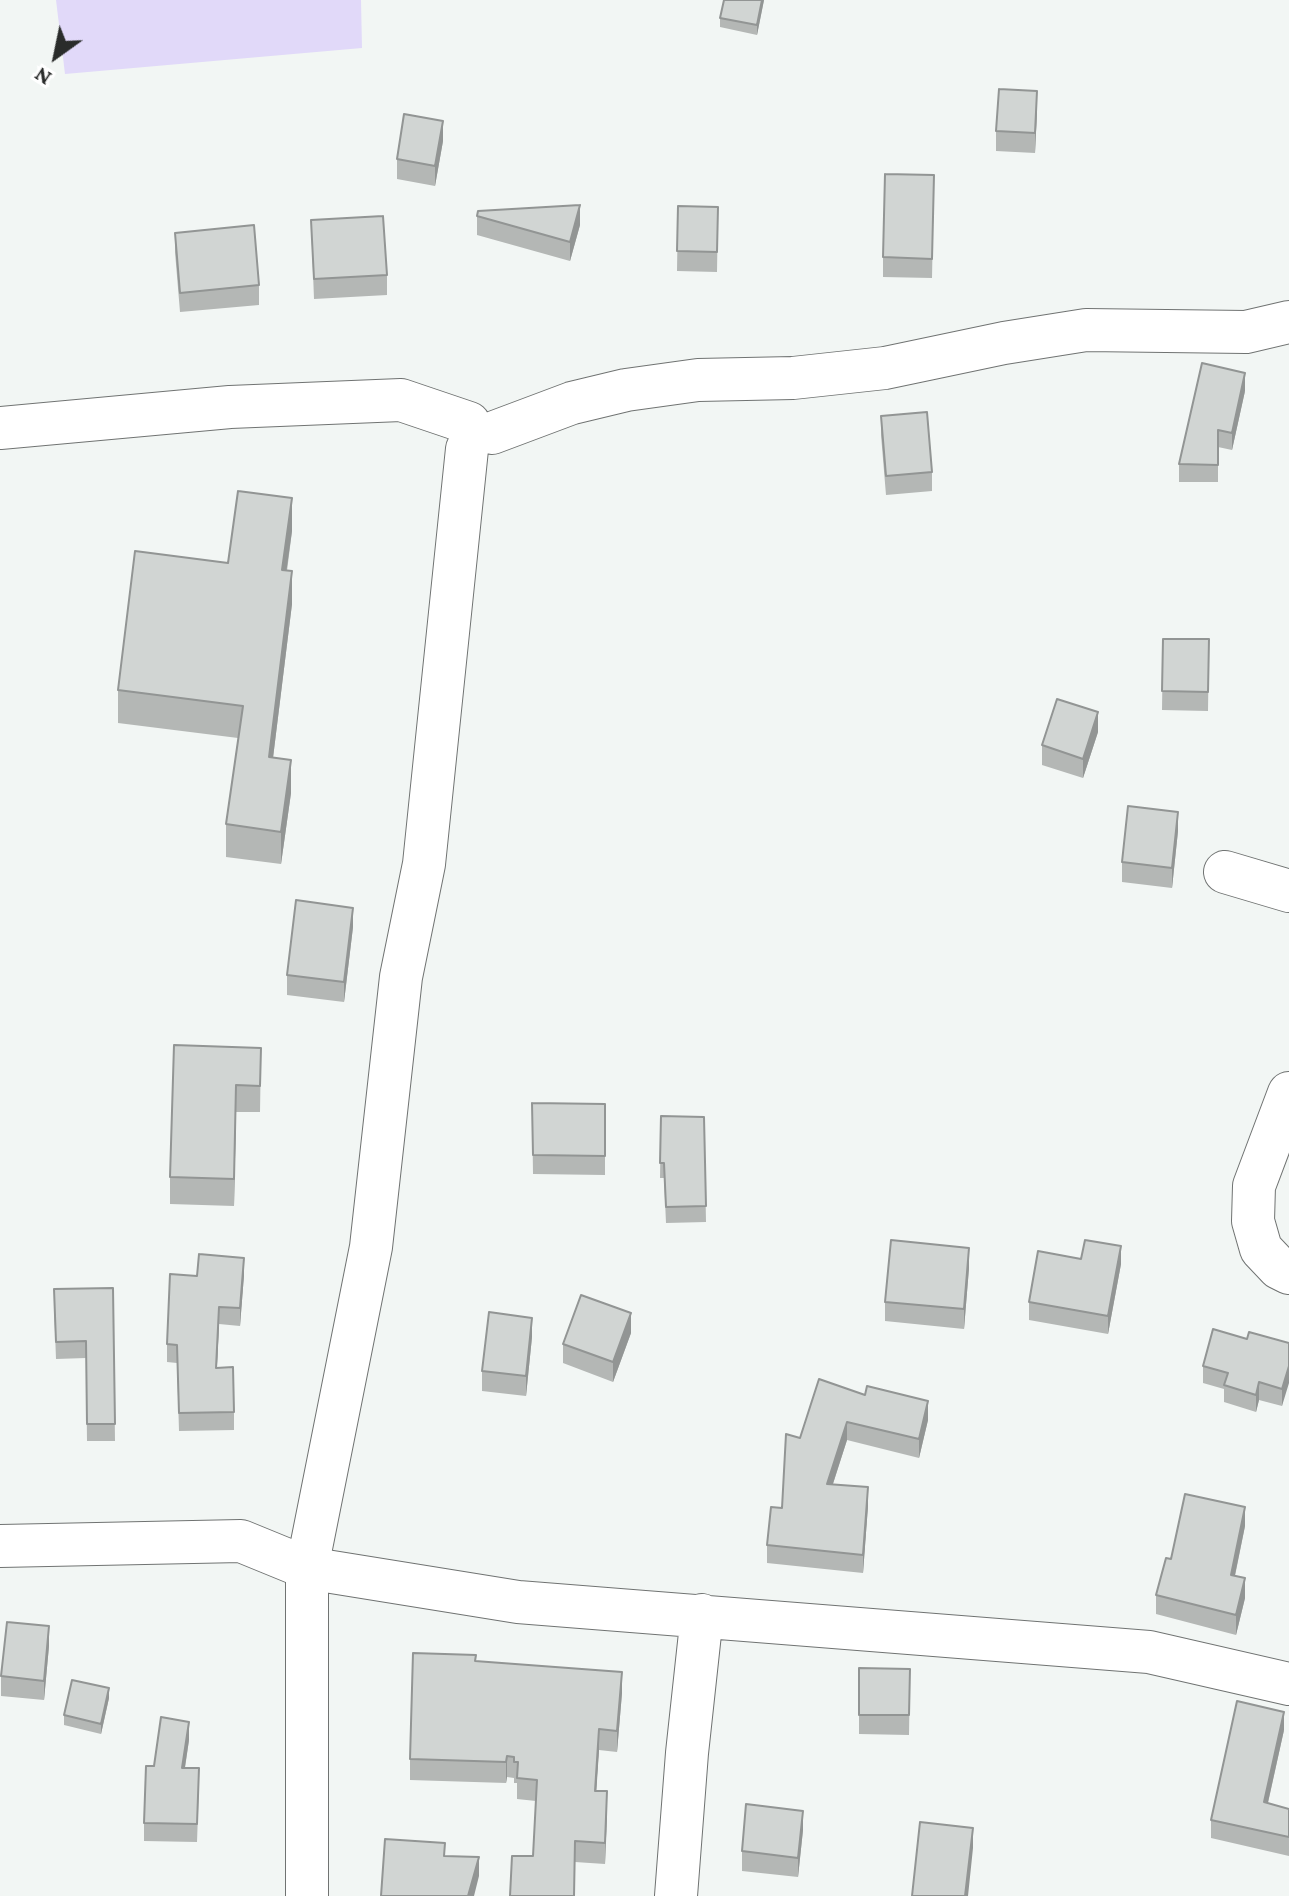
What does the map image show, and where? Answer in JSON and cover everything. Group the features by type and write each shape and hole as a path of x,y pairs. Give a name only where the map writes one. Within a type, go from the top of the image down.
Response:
{"street":[{"path":"0,428 230,407 401,400 476,435 572,403 626,390 698,380 793,378 885,368 1004,343 1086,330 1246,332 1289,322"},
{"path":"307,1896 307,1568 371,1247 401,977 424,864 476,435"},
{"path":"1225,872 1289,891"},
{"path":"1289,1093 1254,1186 1253,1221 1261,1249 1279,1268 1289,1273"},
{"path":"0,1546 241,1541 307,1568 518,1602 1149,1652 1289,1684"},
{"path":"676,1896 702,1615"}],"shaded area":[{"path":"56,0 361,0 362,48 65,74"}],"building":[{"path":"724,0 762,0 757,25 720,18"},
{"path":"999,89 1037,91 1035,133 996,131"},
{"path":"404,114 443,121 435,166 397,159"},
{"path":"885,174 934,175 932,259 883,257"},
{"path":"580,205 570,242 477,216 478,211"},
{"path":"678,206 718,207 717,252 677,251"},
{"path":"383,216 387,275 314,279 311,220"},
{"path":"254,225 259,285 180,293 175,233"},
{"path":"1202,363 1245,373 1232,433 1218,430 1218,465 1179,464"},
{"path":"927,412 932,472 886,476 881,416"},
{"path":"238,491 292,498 282,570 292,571 269,757 291,760 281,832 226,824 243,706 118,690 135,551 228,563"},
{"path":"1163,639 1209,639 1208,692 1162,691"},
{"path":"1057,699 1098,712 1083,759 1042,745"},
{"path":"1128,806 1178,812 1172,868 1122,862"},
{"path":"296,900 353,908 344,982 287,975"},
{"path":"174,1045 261,1048 260,1086 236,1085 234,1179 170,1177"},
{"path":"532,1103 605,1104 605,1156 533,1155"},
{"path":"661,1116 704,1117 706,1206 666,1207 664,1163 660,1163"},
{"path":"891,1240 969,1248 964,1309 885,1302"},
{"path":"1085,1240 1121,1246 1108,1316 1029,1302 1038,1251 1081,1259"},
{"path":"199,1254 244,1258 240,1308 219,1307 216,1368 233,1367 234,1412 179,1413 177,1345 167,1344 170,1274 197,1276"},
{"path":"113,1288 115,1424 87,1424 86,1341 56,1342 54,1289"},
{"path":"581,1295 631,1313 613,1362 563,1344"},
{"path":"489,1312 532,1318 526,1376 482,1371"},
{"path":"1213,1329 1247,1339 1249,1332 1289,1343 1289,1366 1282,1389 1259,1382 1256,1395 1224,1385 1228,1373 1203,1366"},
{"path":"819,1379 865,1395 867,1386 928,1401 919,1439 847,1422 827,1484 868,1487 863,1555 767,1545 771,1507 782,1508 786,1434 800,1438"},
{"path":"1185,1494 1245,1507 1231,1575 1245,1578 1236,1615 1156,1595 1166,1558 1171,1559"},
{"path":"7,1622 49,1626 44,1681 1,1676"},
{"path":"413,1653 476,1655 475,1661 622,1672 617,1731 599,1729 595,1791 607,1791 605,1843 575,1841 574,1896 510,1896 512,1856 533,1856 537,1780 517,1778 518,1762 514,1762 514,1757 507,1756 506,1762 410,1759"},
{"path":"859,1668 910,1669 909,1715 859,1715"},
{"path":"72,1680 109,1688 101,1724 64,1715"},
{"path":"1237,1701 1284,1712 1264,1802 1289,1809 1289,1837 1211,1820"},
{"path":"161,1717 189,1722 182,1768 199,1768 197,1824 144,1823 146,1766 154,1766"},
{"path":"746,1804 803,1811 798,1858 742,1851"},
{"path":"920,1822 973,1828 965,1896 912,1896"},
{"path":"385,1839 445,1843 444,1856 479,1857 468,1896 381,1896"}]}
